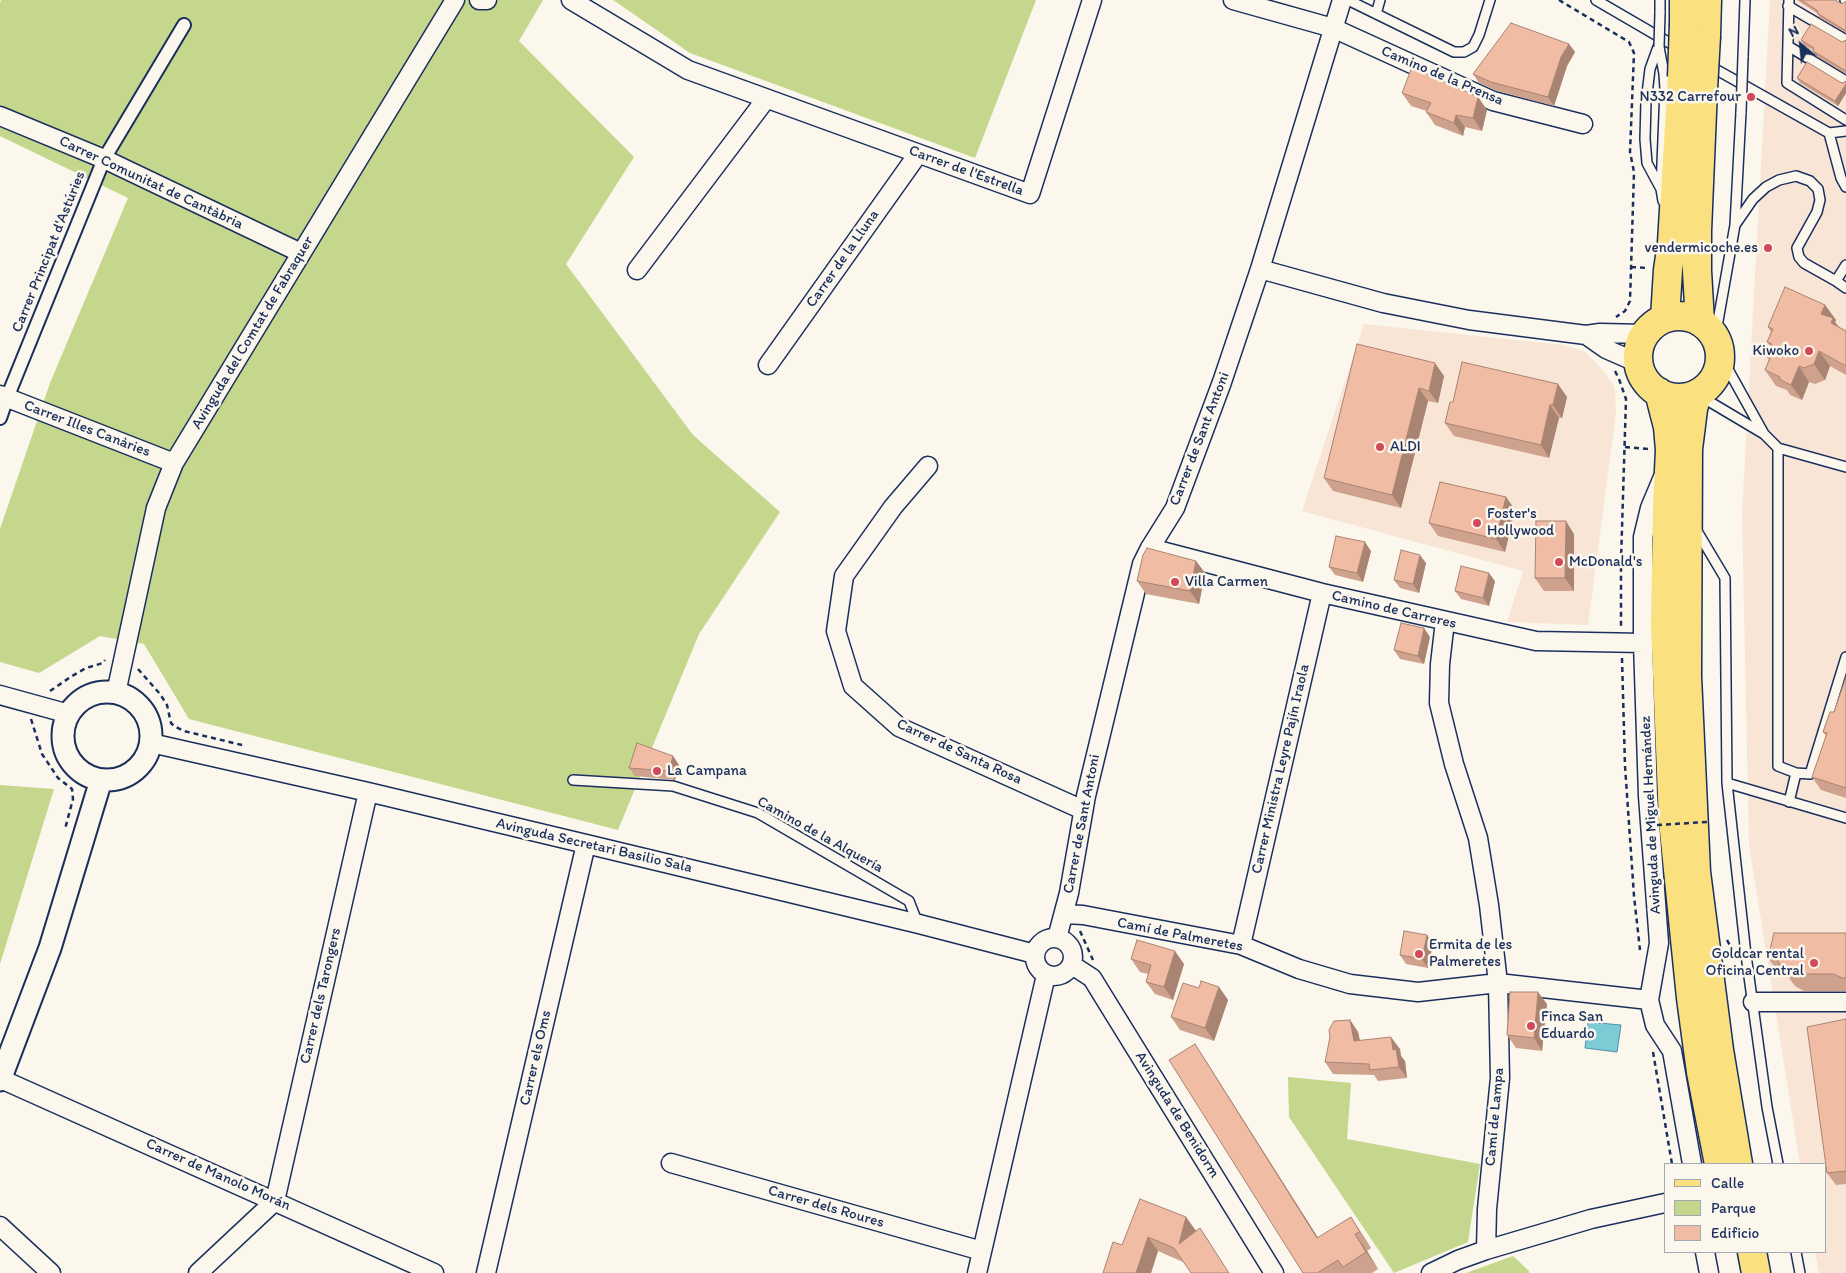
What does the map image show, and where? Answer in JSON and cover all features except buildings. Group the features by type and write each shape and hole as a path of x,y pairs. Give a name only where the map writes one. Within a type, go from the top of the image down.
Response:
{"main road":[{"path":"1692,83 1668,270 1655,326 1640,344 1638,363 1648,384 1659,392 1678,398 1696,394 1708,386 1718,368 1697,271 1692,83 1684,18 1707,0"},
{"path":"1655,326 1679,316 1690,318 1712,338"},
{"path":"1659,392 1668,427 1670,450 1665,624 1673,820 1691,998 1701,1072 1719,1163"},
{"path":"1696,394 1688,449 1687,676 1696,872 1719,1050 1738,1163"},
{"path":"1736,1253 1737,1273"},
{"path":"1752,1253 1756,1273"}],"street":[{"name":"Avinguda del Comtat de Fabraquer","path":"116,693 156,508 174,463 455,0"},
{"path":"479,0 487,0"},
{"name":"Carrer de l'Estrella","path":"571,0 688,70 1030,194 1092,0"},
{"path":"1233,0 1333,28"},
{"name":"Carrer de Sant Antoni","path":"1057,938 1065,914 1083,810 1142,564 1176,508 1222,382 1260,269 1342,0"},
{"name":"Carrer Principat d'Astúries","path":"0,418 3,397 104,159 184,25"},
{"name":"Camino de la Prensa","path":"1333,28 1493,102 1583,124"},
{"path":"636,270 766,99"},
{"name":"Carrer Comunitat de Cantàbria","path":"0,116 104,159 301,254"},
{"name":"Carrer de la Lluna","path":"768,365 918,154"},
{"path":"1260,269 1383,303 1470,320 1586,335 1655,326"},
{"path":"1586,335 1606,349 1638,363"},
{"name":"Carrer Illes Canàries","path":"3,397 174,463"},
{"name":"Avinguda de Miguel Hernández","path":"1669,463 1650,508 1644,537 1643,643 1648,796 1659,943 1649,1000 1655,1025 1672,1051 1692,1163"},
{"name":"Carrer de Santa Rosa","path":"928,466 893,507 844,576 836,631 853,686 899,727 1083,810"},
{"name":"Camino de Carreres","path":"1150,548 1322,593 1536,641 1643,643"},
{"name":"Carrer Ministra Leyre Pajín Iraola","path":"1241,945 1322,593"},
{"name":"Camí de Lampa","path":"1445,621 1440,664 1439,702 1454,764 1478,838 1498,983 1500,1078 1487,1209 1486,1250"},
{"path":"102,692 116,693 130,698 142,709 149,723 151,743 145,758 132,773 117,779 101,780 85,774 74,766 66,751 63,729 69,714 77,703 88,696 102,692"},
{"path":"0,695 69,714"},
{"name":"Avinguda Secretari Basilio Sala","path":"151,743 586,844 1035,954"},
{"path":"0,1080 50,948 101,780"},
{"name":"Carrer dels Tarongers","path":"275,1201 368,792"},
{"name":"Carrer els Oms","path":"486,1273 586,844"},
{"name":"Camí de Palmeretes","path":"1065,914 1077,914 1241,945 1299,969 1350,984 1418,992 1498,983 1649,1000"},
{"path":"1051,938 1057,938 1068,943 1071,948 1073,954 1072,965 1061,975 1046,975 1038,966 1035,954 1041,944 1051,938"},
{"name":"Avinguda de Benidorm","path":"1072,965 1092,978 1274,1273"},
{"path":"977,1273 1046,975"},
{"path":"1753,1002 1846,1002"},
{"name":"Carrer de Manolo Morán","path":"0,1080 434,1273"},
{"name":"Carrer dels Roures","path":"671,1163 982,1251"},
{"path":"198,1273 275,1201"},
{"path":"1431,1273 1458,1260 1486,1250 1591,1218 1664,1203"},
{"path":"0,1226 51,1273"},
{"path":"1705,1253 1709,1273"}],"lane":[{"path":"1348,0 1454,52 1464,52 1473,47 1479,35 1490,0"},
{"path":"1376,14 1380,0"},
{"path":"1596,0 1828,133 1846,131"},
{"path":"1660,0 1684,18 1658,47 1650,69 1646,102 1645,139 1647,162 1661,188"},
{"path":"1745,0 1735,225 1712,338 1764,434"},
{"path":"1788,3 1846,40"},
{"path":"1788,3 1787,83 1846,120"},
{"path":"1788,46 1846,81"},
{"path":"1658,47 1665,89 1661,188 1672,243"},
{"path":"1828,133 1841,178 1846,187"},
{"path":"1735,225 1753,199 1766,187 1780,180 1796,176 1810,181 1818,189 1820,200 1817,212 1797,248 1799,256 1804,263 1846,288"},
{"path":"1836,281 1846,265"},
{"path":"1696,394 1764,434 1778,448 1846,468"},
{"path":"1778,448 1778,766 1796,774 1810,774 1846,657"},
{"path":"1688,514 1724,578 1728,782 1753,1002 1767,1107 1778,1163"},
{"path":"1789,802 1796,774"},
{"name":"Camino de la Alquería","path":"573,780 673,786 758,813 909,901 918,924"},
{"path":"1728,782 1846,818"},
{"path":"1796,1253 1800,1273"}],"path":[{"path":"65,831 73,799 72,789 58,778 42,754 30,718 33,704 37,691 51,692 86,668 103,663 110,649 125,652 132,659 160,694 171,723 174,726 184,731 251,747"},
{"path":"1657,825 1707,822"}],"shaded area":[{"path":"1770,0 1846,0 1846,1273 1819,1273 1815,1253 1826,1253 1826,1163 1800,1163 1749,845 1742,515"},
{"path":"1364,324 1563,345 1586,352 1604,372 1615,388 1616,413 1588,625 1507,622 1523,571 1302,511"}],"green space":[{"path":"1,0 543,0 519,41 634,157 566,264 693,435 780,512 699,634 618,830 189,719 144,644 100,636 39,673 0,662 0,529 50,383 128,198 0,136"},
{"path":"613,0 1036,0 975,158 690,53"},
{"path":"0,785 54,789 0,964"},
{"path":"1288,1077 1351,1083 1347,1139 1480,1164 1468,1242 1394,1273 1289,1117"},
{"path":"1513,1256 1529,1273 1466,1273"}],"water":[{"path":"1588,1022 1621,1025 1617,1052 1585,1048"}],"place":[{"name":"N332 Carrefour","path":"1751,97"},
{"name":"vendermicoche.es","path":"1768,248"},
{"name":"Kiwoko","path":"1809,351"},
{"name":"ALDI","path":"1380,447"},
{"name":"Foster's Hollywood","path":"1477,523"},
{"name":"McDonald's","path":"1559,562"},
{"name":"Villa Carmen","path":"1175,582"},
{"name":"La Campana","path":"657,771"},
{"name":"Ermita de les Palmeretes","path":"1419,954"},
{"name":"Goldcar rental Oficina Central","path":"1814,963"},
{"name":"Finca San Eduardo","path":"1531,1026"}]}
